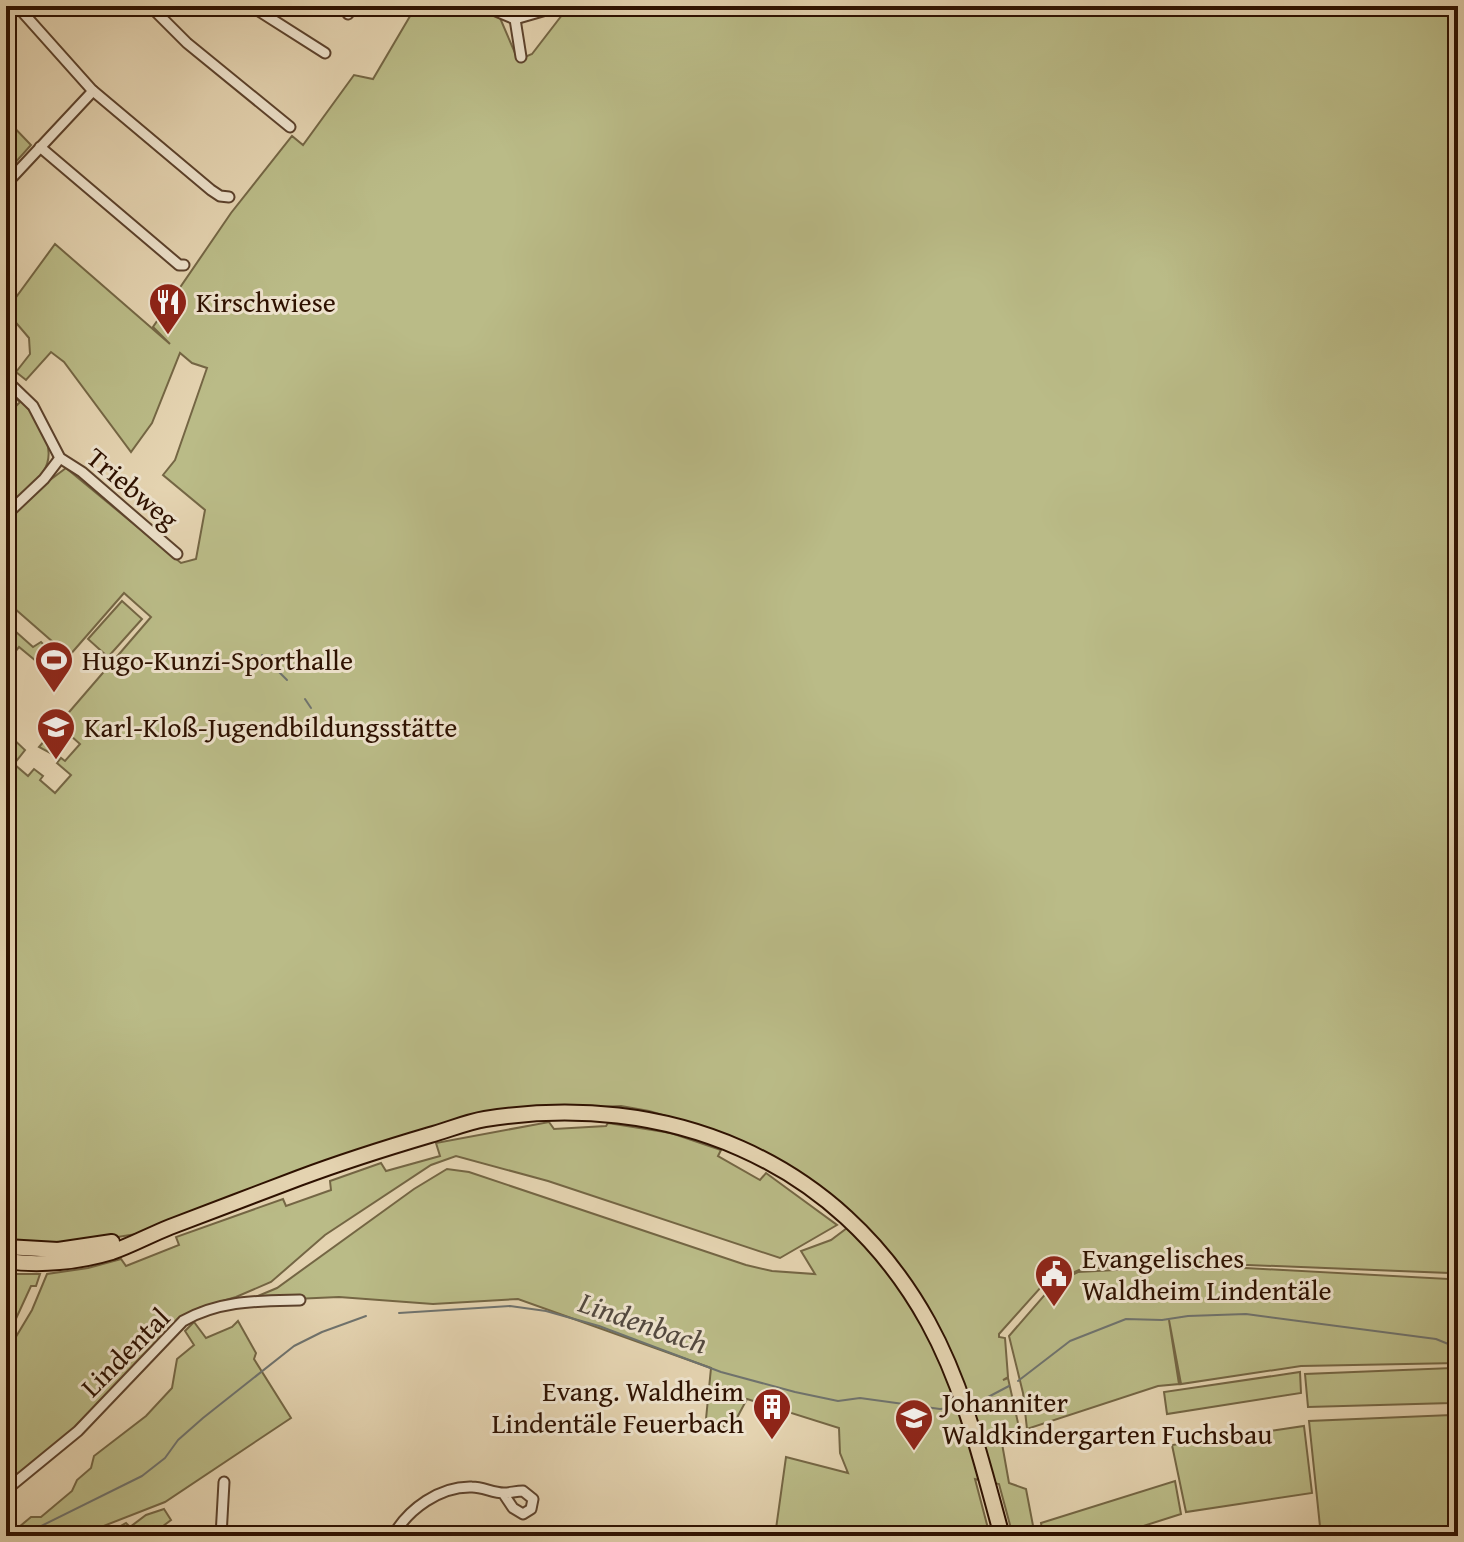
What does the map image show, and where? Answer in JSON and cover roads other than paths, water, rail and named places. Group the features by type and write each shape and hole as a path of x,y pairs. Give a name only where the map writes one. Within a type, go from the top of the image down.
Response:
{"main road":[{"path":"6,1261 38,1264 91,1257 125,1247 152,1234 380,1150 481,1120 573,1111 631,1116 713,1136 757,1155 807,1185 841,1212 876,1248 917,1303 942,1349 968,1416 1002,1536"},
{"path":"6,1247 58,1250 152,1234"}],"street":[{"path":"17,6 93,91 200,181 220,196 229,197"},
{"path":"150,6 187,43 290,127"},
{"path":"251,6 325,53"},
{"path":"484,6 515,19 560,6"},
{"path":"515,19 521,57"},
{"path":"6,184 93,91"},
{"path":"40,147 179,265 184,265"},
{"name":"Triebweg","path":"6,380 33,406 60,458 82,472 177,554"},
{"path":"6,515 44,479 60,458"},
{"name":"Lindental","path":"6,1490 78,1431 183,1321 202,1310 239,1302 300,1300"},
{"path":"221,1536 224,1482"},
{"path":"393,1536 417,1508 439,1492 467,1487 489,1488 503,1493"}],"waterway":[{"path":"262,655 287,680"},
{"path":"305,699 311,708"},
{"name":"Lindenbach","path":"399,1313 510,1306 546,1311 599,1326 721,1372 795,1392 838,1401 860,1398 940,1409 956,1407"},
{"name":"Lindenbach","path":"1018,1381 1070,1341 1126,1319 1162,1320 1246,1314 1436,1339 1458,1348"},
{"name":"Lindenbach","path":"21,1536 142,1476 165,1458 178,1440 203,1418 294,1346 366,1316"},
{"name":"Lindenbach","path":"971,1406 1009,1386"}],"place":[{"name":"Kirschwiese","path":"168,336"},
{"name":"Hugo-Kunzi-Sporthalle","path":"54,694"},
{"name":"Karl-Kloß-Jugendbildungsstätte","path":"56,761"},
{"name":"Evangelisches Waldheim Lindentäle","path":"1054,1308"},
{"name":"Evang. Waldheim Lindentäle Feuerbach","path":"772,1441"},
{"name":"Johanniter Waldkindergarten Fuchsbau","path":"914,1452"}]}
